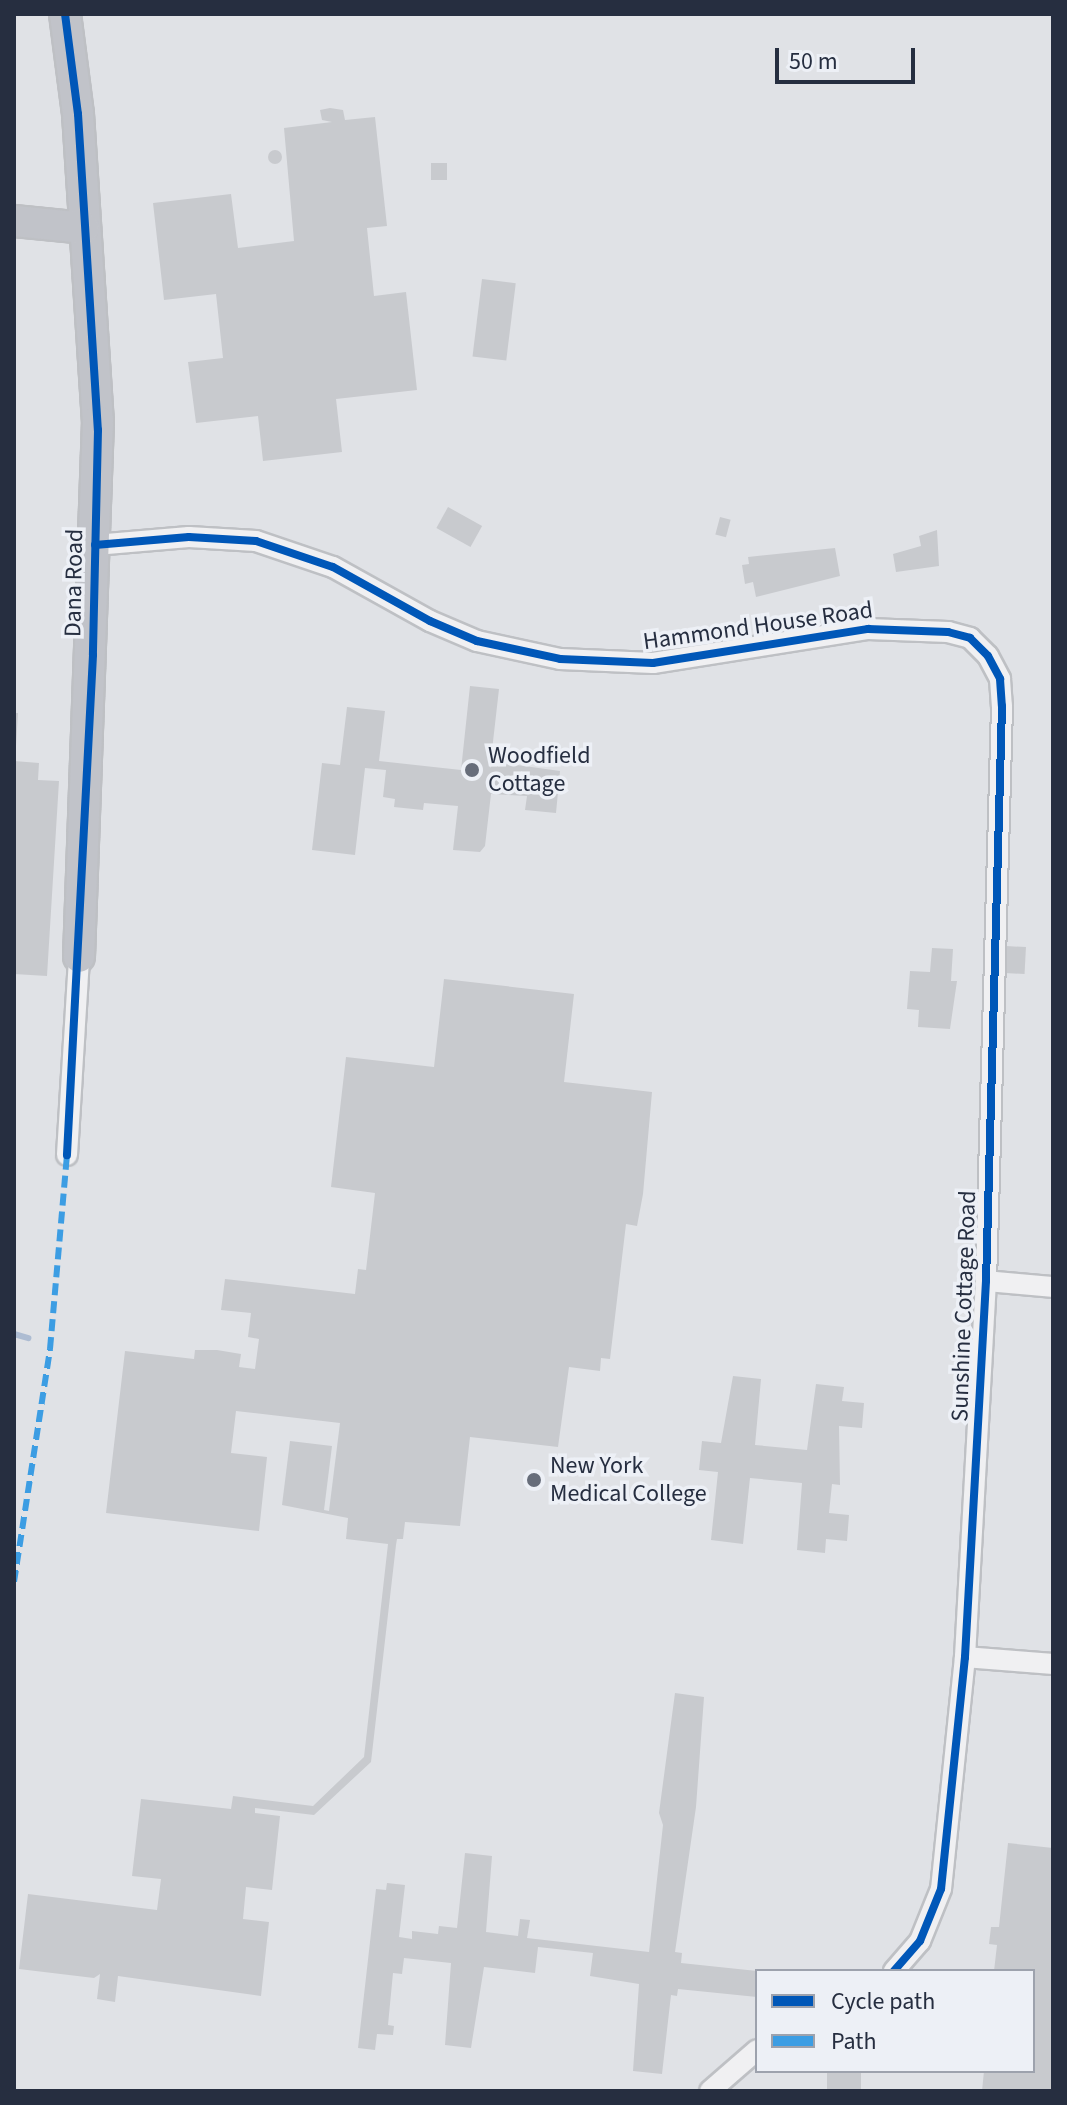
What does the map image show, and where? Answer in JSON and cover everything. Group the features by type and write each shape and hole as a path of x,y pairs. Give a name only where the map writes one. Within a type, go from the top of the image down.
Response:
{"street":[{"name":"Dana Road","path":"65,14 78,114 84,228 97,352 95,545 79,957 67,1155"},
{"path":"14,221 84,228"},
{"name":"Hammond House Road","path":"95,545 189,537 256,541 333,567 430,621 477,641 560,659 653,663 868,629 919,628 970,638"},
{"name":"Sunshine Cottage Road","path":"896,1969 920,1941 941,1889 965,1657 986,1281 1002,706 1000,679 988,656 970,638"},
{"path":"986,1281 1053,1287"},
{"path":"965,1657 1053,1664"},
{"path":"710,2091 755,2052"}],"building":[{"path":"320,110 343,110 345,120 375,117 387,226 367,228 374,296 406,292 417,390 336,399 342,452 263,461 258,416 196,423 188,362 223,358 216,294 164,300 153,203 231,194 238,248 294,241 284,128 332,122 322,120"},
{"path":"275,150 282,157 275,164 268,157"},
{"path":"431,163 447,163 447,180 431,180"},
{"path":"482,279 516,283 506,361 472,356"},
{"path":"448,507 482,526 470,547 436,528"},
{"path":"720,517 731,520 726,537 715,534"},
{"path":"937,530 939,566 896,572 893,554 921,546 919,536"},
{"path":"835,548 840,576 756,597 753,582 745,584 742,565 749,564 748,557"},
{"name":"Woodfield Cottage","path":"470,686 499,689 490,768 495,762 560,771 556,813 525,810 527,796 491,794 485,846 480,852 453,850 458,806 424,803 423,810 394,807 395,799 383,797 386,770 365,768 355,855 312,850 322,763 340,765 347,707 385,711 379,761 461,770"},
{"path":"14,713 18,713 16,746 14,746"},
{"path":"14,761 39,763 38,780 59,781 47,976 14,974"},
{"path":"1006,946 1026,947 1025,974 1005,973"},
{"path":"932,948 953,949 951,981 957,981 950,1029 918,1027 919,1010 907,1009 910,971 930,972"},
{"path":"444,979 574,994 564,1082 652,1092 643,1194 637,1226 626,1224 610,1359 601,1358 600,1371 569,1367 558,1447 470,1437 460,1526 405,1522 403,1539 397,1539 396,1545 371,1762 314,1815 255,1808 255,1813 280,1816 272,1890 246,1887 243,1919 269,1922 261,1996 118,1976 115,2002 97,1999 100,1974 94,1978 19,1969 28,1894 157,1910 161,1879 132,1876 141,1799 231,1809 233,1796 313,1806 364,1757 388,1544 346,1539 348,1518 282,1505 290,1441 332,1446 324,1510 329,1511 340,1423 236,1411 231,1453 267,1457 259,1531 106,1513 125,1351 194,1359 195,1350 217,1350 241,1354 239,1367 255,1369 259,1339 248,1337 251,1313 221,1310 225,1279 355,1294 358,1269 366,1270 375,1193 331,1187 346,1057 434,1067"},
{"path":"733,1376 761,1379 755,1445 807,1450 816,1384 844,1387 842,1401 864,1403 862,1428 839,1426 840,1485 832,1484 829,1513 849,1515 847,1541 826,1539 825,1553 797,1550 802,1483 750,1478 743,1544 711,1540 718,1472 699,1470 702,1441 721,1443"},
{"path":"675,1693 704,1697 696,1807 675,1952 682,1953 681,1963 755,1971 755,1997 678,1989 677,1996 671,1995 662,2074 633,2071 639,1984 590,1976 593,1953 538,1947 535,1973 484,1967 471,2048 445,2045 451,1963 404,1958 402,1974 393,1973 388,2025 394,2026 393,2035 377,2034 375,2050 358,2048 376,1889 386,1890 387,1883 405,1885 399,1937 412,1939 412,1931 438,1934 439,1926 457,1928 465,1853 492,1856 486,1932 518,1936 520,1919 530,1920 527,1938 649,1952 663,1825 659,1813"},
{"path":"1008,1843 1053,1848 1053,2091 982,2091 984,2073 1035,2073 1035,1969 994,1969 997,1945 989,1944 991,1927 999,1927"},
{"path":"827,2073 861,2073 861,2091 827,2091"}],"waterway":[{"path":"14,1334 28,1338"}],"marked path":[{"path":"14,1582 50,1349 67,1155"}],"cycle path":[{"path":"65,14 78,114 98,430 93,655 67,1155"},
{"path":"95,545 189,537 256,541 333,567 430,621 477,641 560,659 653,663 868,629 948,632 970,638 988,656 1000,679 1002,706 986,1281 965,1657 941,1889 920,1941 896,1969"}],"place":[{"name":"Woodfield Cottage","path":"472,770"},
{"name":"New York Medical College","path":"534,1480"}]}
